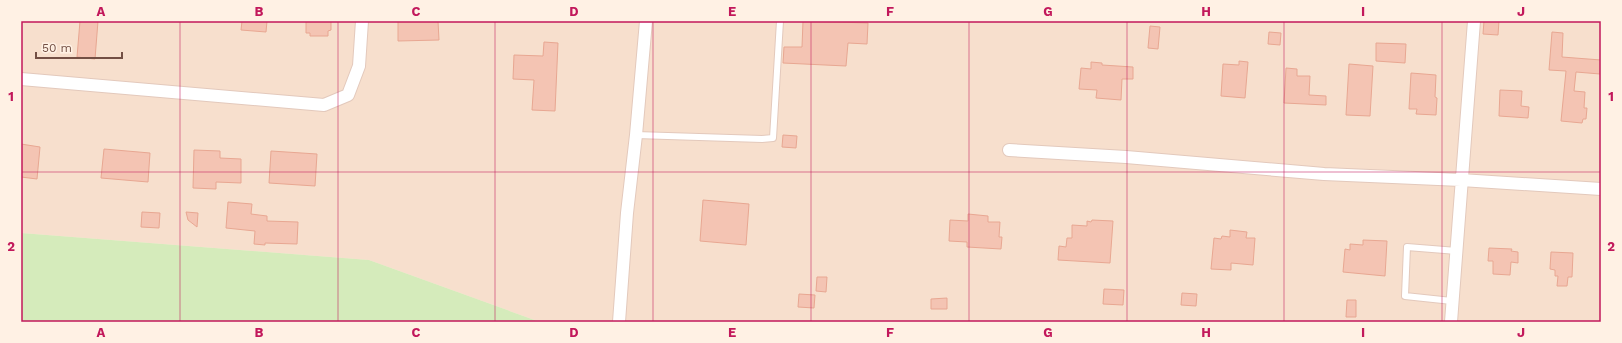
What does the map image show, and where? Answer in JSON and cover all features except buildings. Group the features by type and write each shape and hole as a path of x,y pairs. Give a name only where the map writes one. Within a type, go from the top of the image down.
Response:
{"street":[{"path":"21,79 324,105 348,95 358,66 362,21"},
{"path":"619,322 627,213 636,135 646,21"},
{"path":"1451,322 1474,21"},
{"path":"1009,150 1134,158 1324,174 1461,180 1601,189"}],"lane":[{"path":"636,135 762,140 773,138 780,21"},
{"path":"1452,301 1405,296 1408,247 1457,250"}],"shaded area":[{"path":"21,21 1601,21 1601,322 540,322 369,260 21,233"}],"green space":[{"path":"21,233 369,260 540,322 21,322"}]}
